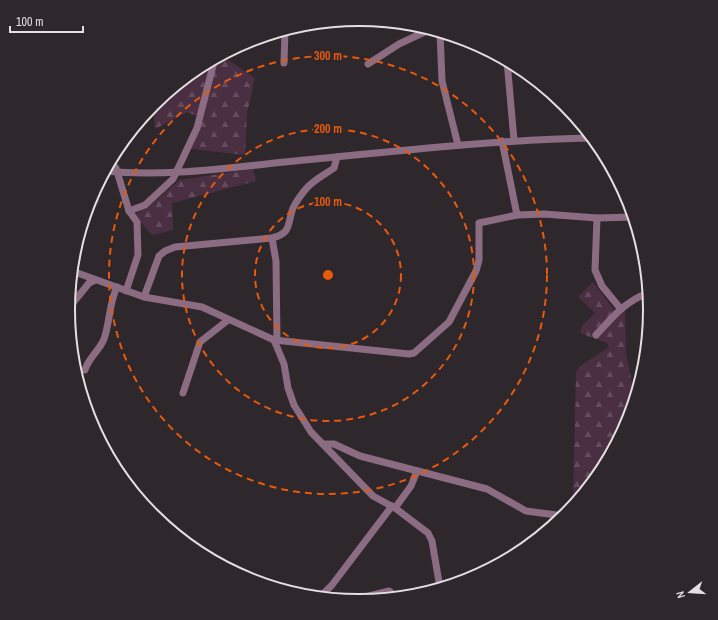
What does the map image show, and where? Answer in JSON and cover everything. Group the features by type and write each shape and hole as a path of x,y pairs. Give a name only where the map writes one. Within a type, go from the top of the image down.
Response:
{"street":[{"path":"368,64 399,44 422,33"},
{"path":"284,63 285,36"},
{"path":"440,38 442,81 458,144"},
{"path":"129,211 145,205 167,186 176,173 196,128 213,67"},
{"path":"508,68 514,140"},
{"path":"111,171 176,173 458,144 514,140 585,138"},
{"path":"502,141 517,215"},
{"path":"144,297 159,256 165,251 175,247 272,238 281,235 287,230 293,209 299,199 312,183 334,168 337,157"},
{"path":"114,167 118,172 129,211 137,222 139,243 136,266 126,291"},
{"path":"77,273 144,297 202,307 228,320 276,340 414,353 449,322 476,271 479,260 479,223 517,215 544,214 597,218 627,217"},
{"path":"597,218 596,276 620,308"},
{"path":"272,238 276,260 276,340 284,364 288,388 294,405 311,432 373,496 394,507 428,533 432,541 439,582"},
{"path":"76,300 89,283 95,280"},
{"path":"85,370 89,360 104,339 111,301 118,287"},
{"path":"596,335 620,308 642,295"},
{"path":"184,393 200,342 228,320"},
{"path":"324,444 334,444 360,456 487,488 526,511 556,515"},
{"path":"325,592 411,486 417,471"}],"green space":[{"path":"226,59 255,78 247,113 245,155 191,149 200,123 199,117 187,112 155,129 154,114 158,109 186,85"},
{"path":"253,169 256,181 172,203 173,230 152,235 134,215 151,205 179,180"},
{"path":"98,199 101,200 93,211"},
{"path":"593,282 616,312 625,311 626,353 633,386 614,436 595,468 573,497 576,372 580,366 609,347 607,343 580,333 582,326 595,313 578,297"}]}
